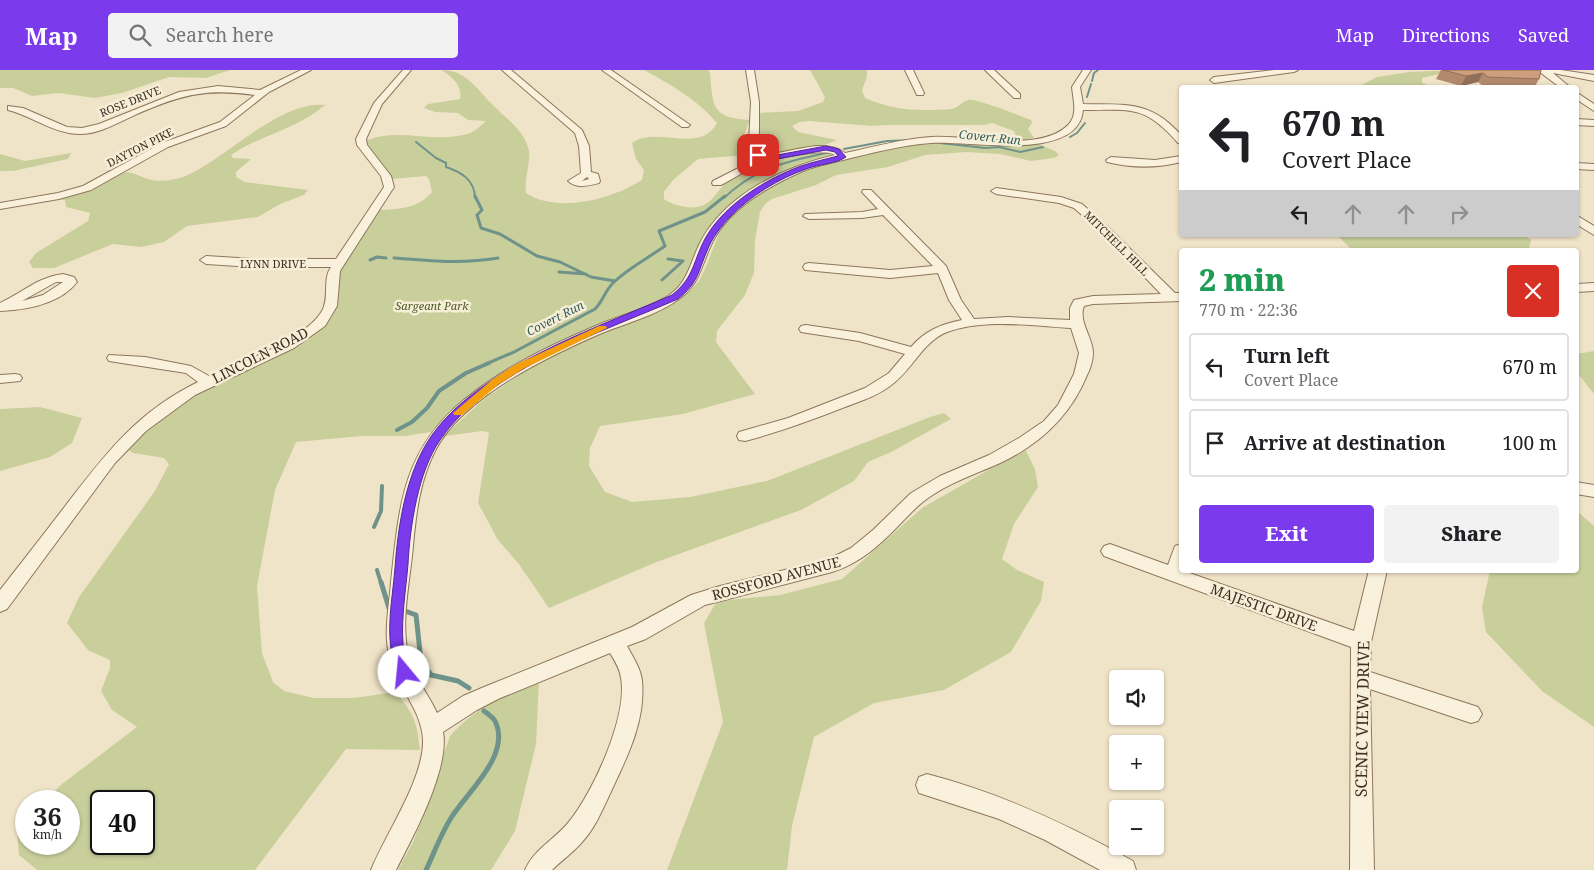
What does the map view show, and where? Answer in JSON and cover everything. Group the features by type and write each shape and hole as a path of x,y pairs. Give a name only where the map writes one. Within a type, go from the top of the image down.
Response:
{"street":[{"name":"DAYTON PIKE","path":"0,206 59,196 88,188 165,146 224,124 262,93 283,80 307,70"},
{"name":"LINCOLN ROAD","path":"0,604 118,448 140,427 173,403 208,382 270,354 303,336 323,321 331,306 333,294 331,278 389,187 386,176 362,145 361,139 378,103 407,70"},
{"path":"506,70 579,132 584,146 586,174"},
{"path":"606,70 685,125"},
{"path":"750,70 755,102 755,150 758,155 765,158"},
{"path":"909,70 920,93"},
{"path":"989,70 1017,96"},
{"path":"383,870 414,807 434,752 433,727 430,717 400,663 396,644 403,545 417,477 434,439 478,395 519,367 680,293 692,280 711,236 728,214 748,198 776,181 803,168 843,157 931,140 1020,142 1044,140 1061,134 1070,128 1079,117 1080,107 1076,87 1087,70"},
{"path":"1214,80 1294,70"},
{"path":"1542,70 1563,85"},
{"path":"1547,70 1594,78"},
{"name":"ROSE DRIVE","path":"11,108 32,113 56,126 80,131 96,127 166,99 191,92 219,89 262,93"},
{"path":"1579,97 1594,108"},
{"path":"1080,107 1120,108 1145,112 1160,119 1179,139"},
{"path":"1579,122 1594,123"},
{"path":"717,183 765,158 826,148 837,150 843,157"},
{"path":"1110,160 1151,163 1170,162 1179,159"},
{"path":"1579,166 1594,167"},
{"name":"MITCHELL HILL","path":"996,191 1061,200 1078,206 1176,297"},
{"path":"867,192 942,269 955,300 970,323"},
{"path":"810,216 862,215 886,211"},
{"path":"1579,220 1594,232"},
{"name":"LYNN DRIVE","path":"206,260 254,263 340,263"},
{"path":"809,267 894,274 942,269"},
{"path":"1579,288 1594,287"},
{"path":"745,436 801,419 878,388 895,376 913,352 931,335 942,330 970,323 1077,324 1076,308 1083,301 1176,297"},
{"name":"ROSSFORD AVENUE","path":"433,727 470,703 640,633 698,600 832,565 857,553 879,535 908,504 923,493 1025,442 1049,424 1073,393 1081,374 1086,354 1077,324"},
{"path":"806,329 874,340 913,352"},
{"path":"114,358 145,361 191,370 208,382"},
{"path":"0,379 15,378"},
{"path":"1579,488 1594,491"},
{"name":"MAJESTIC DRIVE","path":"1110,550 1361,642"},
{"path":"1174,574 1179,557"},
{"name":"SCENIC VIEW DRIVE","path":"1362,870 1361,642 1377,573"},
{"path":"537,870 552,852 574,833 587,817 625,738 629,720 632,680 615,643"},
{"path":"1360,678 1471,714"},
{"path":"927,785 994,805 1036,823 1079,844 1124,870"}],"green space":[{"path":"0,70 230,70 206,78 169,77 122,93 95,98 59,93 32,96 13,88 0,88"},
{"name":"Sargeant Park","path":"442,70 451,71 465,77 515,126 527,143 529,151 526,193 553,203 585,202 601,198 630,187 642,180 644,170 636,159 632,143 642,138 689,139 700,137 709,132 717,123 692,100 644,70 708,70 716,108 728,116 750,120 744,137 746,155 698,159 673,180 664,192 664,199 672,203 687,207 701,206 713,198 729,180 764,162 825,150 832,151 836,156 809,163 730,206 686,278 676,290 666,297 555,344 506,370 450,411 431,432 405,436 361,436 296,442 275,490 257,586 262,653 273,682 284,691 314,698 354,698 395,692 414,718 420,750 346,749 255,870 37,870 19,855 80,855 80,790 56,790 137,727 112,710 101,691 110,668 110,660 88,650 67,623 79,597 155,491 169,464 164,458 133,453 124,447 194,392 324,325 332,317 335,309 336,278 378,210 414,205 432,192 429,179 426,176 392,179 365,141 391,135 444,137 472,132 486,121 468,120 458,113 435,112 424,108 428,104 460,99 460,90 453,79"},
{"path":"810,70 867,70 867,77 862,90 865,98 897,108 918,110 951,109 968,100 988,104 1031,120 1032,123 1028,129 1034,138 1017,140 1014,131 992,123 985,125 872,126 809,121 800,122 792,126 798,132 837,140 811,149 789,153 763,153 758,147 759,113 798,111 823,102 825,97"},
{"path":"1456,70 1422,78 1422,83 1428,85 1361,85 1377,77 1409,72"},
{"path":"325,105 303,120 254,142 231,155 233,158 251,159 236,172 236,177 245,182 308,190 304,195 280,204 258,217 187,226 164,242 141,247 113,244 54,268 33,268 29,262 36,253 88,221 90,213 66,207 65,200 58,199 91,189 125,172 156,181 183,177 203,167 273,120 291,111 308,106"},
{"path":"938,141 1036,143 1055,151 1059,155 1054,158 1031,161 1000,154 966,152 925,155 888,167 836,175 816,185 772,199 765,204 760,212 755,240 754,273 745,295 717,331 716,342 755,394 683,414 600,426 590,448 589,466 605,492 632,502 690,497 767,481 930,417 944,413 951,419 891,452 868,462 854,481 801,510 654,563 549,608 518,563 498,540 478,503 489,433 483,431 444,436 484,399 532,366 689,292 700,279 718,235 726,222 738,210 767,189 812,167 862,154"},
{"path":"71,153 68,159 13,171 0,171 0,154 25,161"},
{"path":"1339,237 1527,237 1531,240 1529,248 1350,248"},
{"path":"1594,351 1594,394 1579,375 1579,354"},
{"path":"40,407 82,418 72,443 50,457 0,471 0,409"},
{"path":"1025,449 1035,469 1038,487 1014,524 1002,559 1017,570 1044,582 1041,601 1011,652 944,690 874,703 814,737 792,826 787,870 667,870 723,722 704,623 717,601 780,595 842,579 922,508"},
{"path":"1579,513 1594,526 1594,727 1542,691 1486,632 1482,607 1489,573 1579,573"},
{"path":"539,680 536,744 515,831 491,870 398,870 414,840 450,736 481,709"}],"building":[{"path":"1443,70 1541,70 1539,79 1488,77 1483,73 1466,76"}],"waterway":[{"name":"Covert Run","path":"1092,81 1094,73 1098,70"},
{"name":"Covert Run","path":"1087,97 1091,84"},
{"name":"Covert Run","path":"1070,137 1077,133 1085,123"},
{"name":"Covert Run","path":"844,149 887,141 913,140"},
{"path":"416,142 436,158 446,163 446,167 457,171 466,178 473,186 475,198"},
{"name":"Covert Run","path":"940,143 985,148 999,147 1020,152 1043,147"},
{"name":"Covert Run","path":"724,198 736,187 761,172 787,162 831,152"},
{"path":"475,196 482,210 477,215 481,228 500,234 537,256 560,262 585,274"},
{"name":"Covert Run","path":"486,364 514,352 595,309 610,286 631,268 665,246 659,231 705,212 725,196"},
{"path":"370,260 377,257 386,258"},
{"path":"394,258 433,261 498,258"},
{"path":"662,280 683,261 668,259"},
{"path":"559,272 585,274"},
{"path":"585,274 591,277 615,281"},
{"name":"Covert Run","path":"397,430 412,422 427,408 439,391 466,373 489,363"},
{"name":"Covert Run","path":"374,527 381,511 382,486"},
{"name":"Covert Run","path":"377,570 381,583"},
{"name":"Covert Run","path":"381,582 389,608"},
{"name":"Covert Run","path":"405,611 416,615 421,661 431,675 458,681 469,688"},
{"name":"Covert Run","path":"426,870 447,824 493,760 499,734 495,721 484,711"}],"slow traffic":[{"path":"458,413 495,382 519,367 603,328"}],"route":[{"path":"404,672 396,644 403,545 417,477 434,439 478,395 519,367 675,297 690,283 696,272 702,252 711,236 728,214 748,198 789,174 819,162 843,157 840,152 830,148 772,158 758,155"}]}
